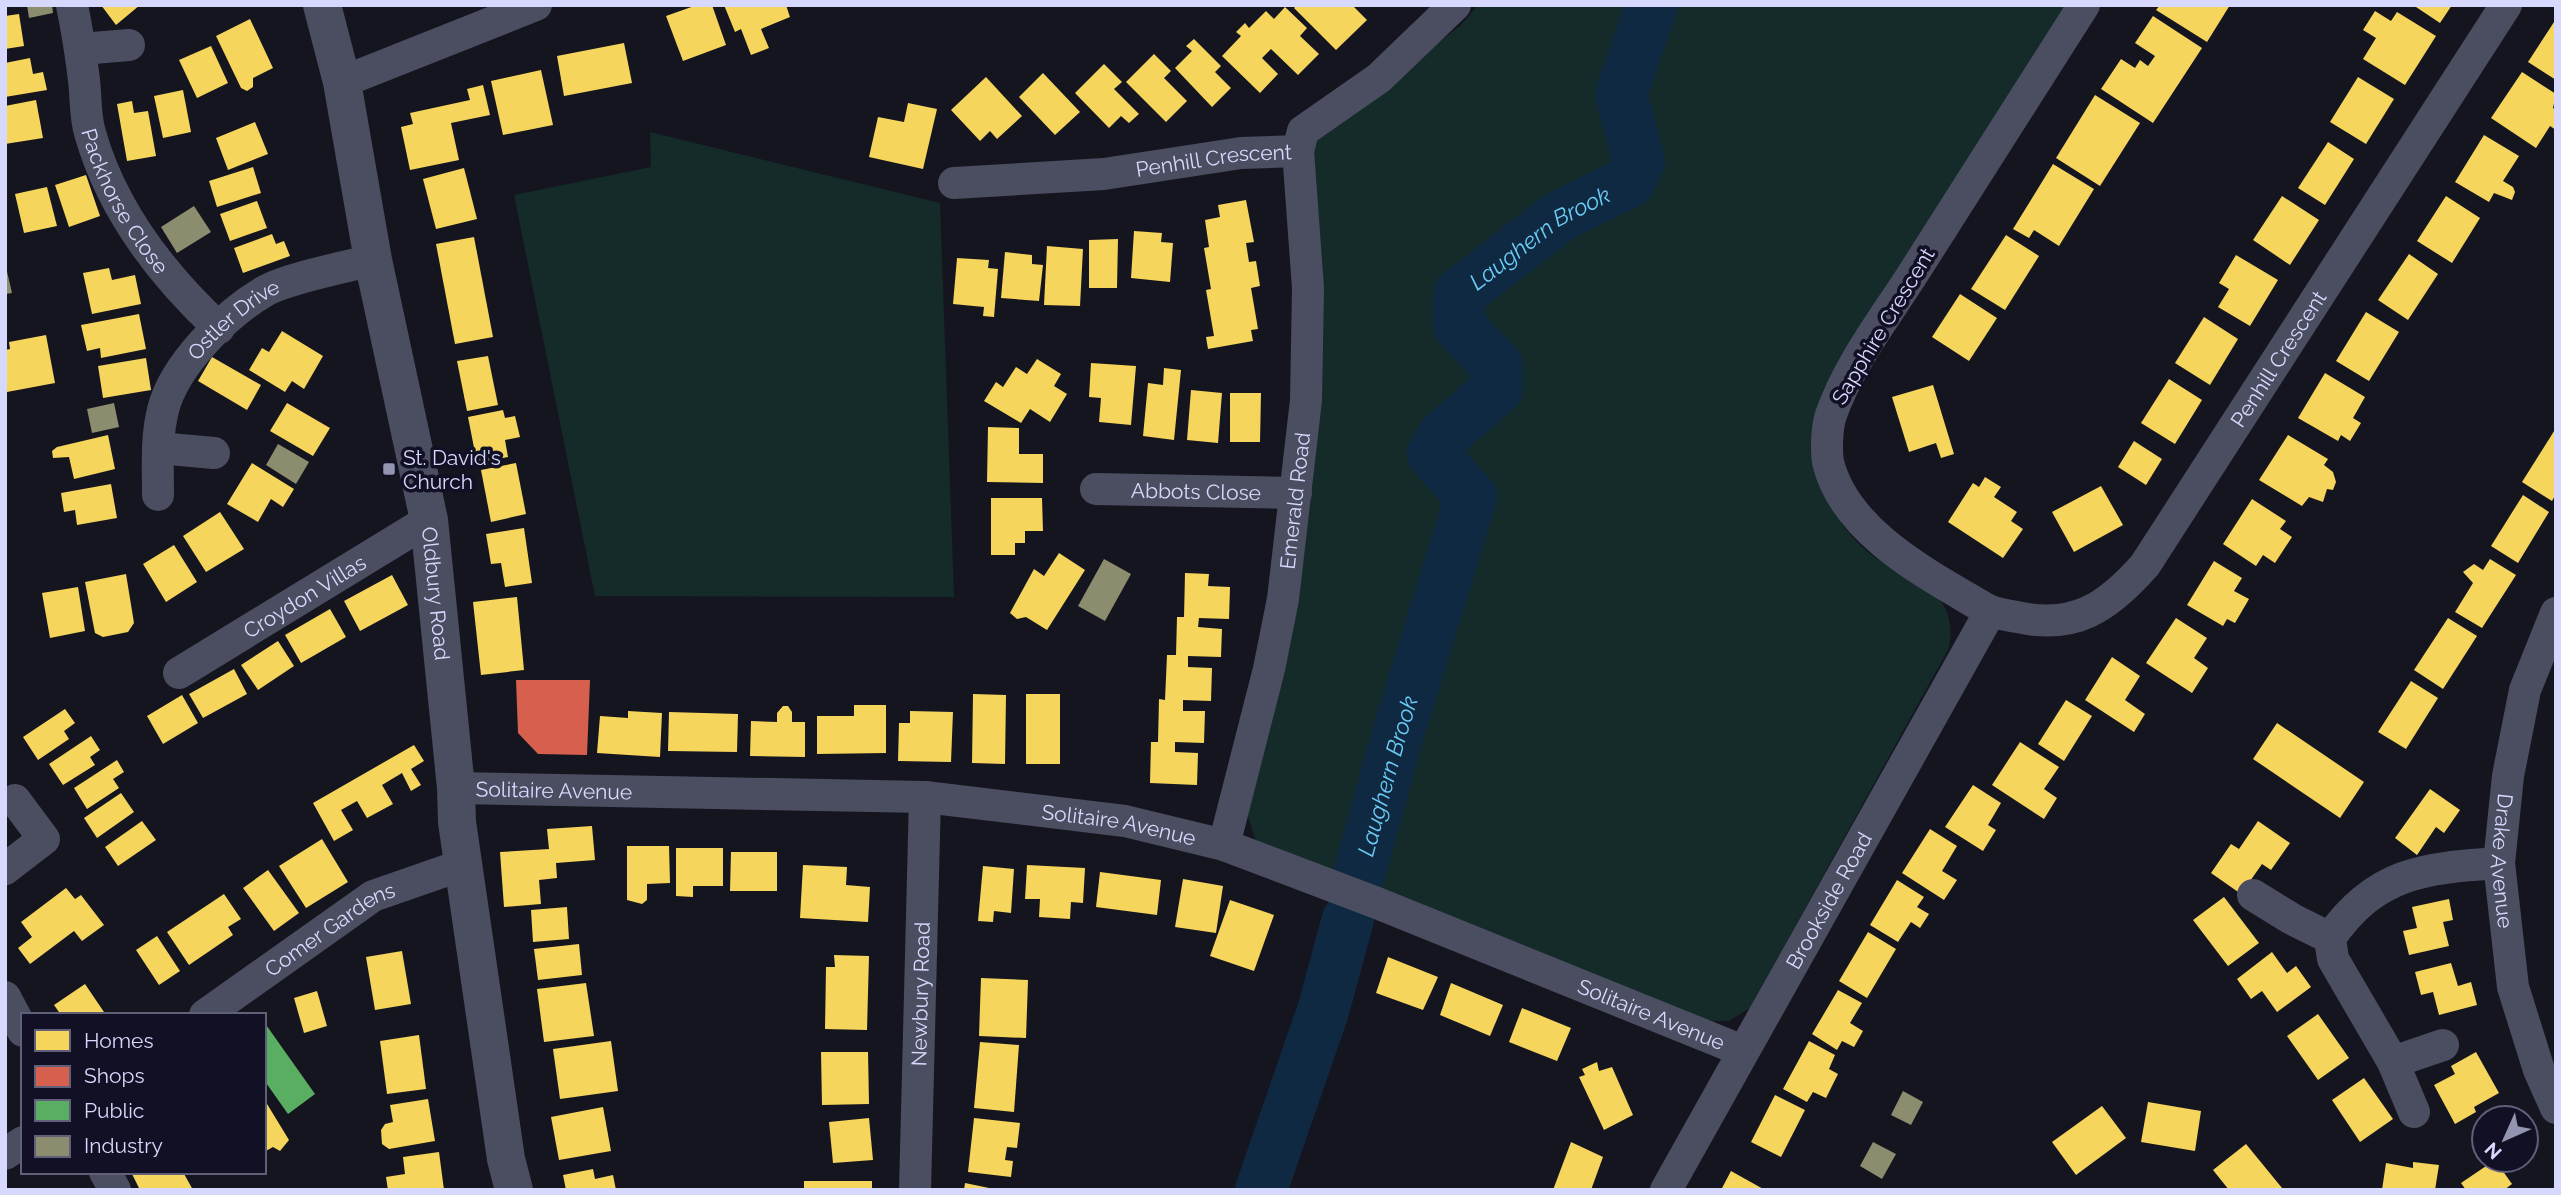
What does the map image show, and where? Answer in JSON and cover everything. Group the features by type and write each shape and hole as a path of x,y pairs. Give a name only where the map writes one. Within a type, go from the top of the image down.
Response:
{"street":[{"name":"Packhorse Close","path":"72,5 81,49 89,132 111,186 137,236 161,269 219,328"},
{"name":"Oldbury Road","path":"322,5 342,82 373,260 429,520 456,788 457,822 506,1159 514,1190"},
{"path":"342,82 536,5"},
{"name":"Penhill Crescent","path":"958,184 1104,173 1241,153 1298,151 1303,131 1378,78 1455,5"},
{"name":"Sapphire Crescent","path":"1990,612 1875,538 1849,509 1828,461 1829,418 1843,386 1882,322 2084,5"},
{"name":"Penhill Crescent","path":"1990,612 2031,620 2078,618 2103,606 2121,593 2145,565 2506,5"},
{"path":"81,49 129,45"},
{"name":"Emerald Road","path":"1224,845 1269,669 1283,600 1306,400 1308,288 1298,151"},
{"name":"Ostler Drive","path":"158,495 158,448 163,408 187,361 219,328 266,290 373,260"},
{"path":"158,448 214,453"},
{"name":"Abbots Close","path":"1096,489 1296,493"},
{"name":"Croydon Villas","path":"179,673 429,520"},
{"name":"Brookside Road","path":"1666,1190 1990,612"},
{"name":"Drake Avenue","path":"2556,613 2525,690 2508,776 2499,863 2513,988 2547,1068 2556,1108"},
{"name":"Solitaire Avenue","path":"456,788 925,797 1125,821 1224,845 1377,903 1743,1051"},
{"name":"Newbury Road","path":"915,1190 925,797"},
{"path":"5,869 44,839 15,800"},
{"path":"2414,1112 2393,1062 2333,959 2330,938 2343,920 2377,888 2405,877 2463,865 2499,863"},
{"name":"Comer Gardens","path":"208,1013 373,896 465,864"},
{"path":"2253,895 2330,938"},
{"path":"5,997 21,1027"},
{"path":"2393,1062 2443,1045"},
{"path":"5,1154 21,1143"},
{"path":"106,1174 115,1190"}],"green space":[{"path":"1478,5 2067,5 1815,460 1832,507 1845,528 1863,548 1937,596 1946,609 1950,626 1949,648 1750,1008 1729,1021 1708,1021 1265,846 1255,839 1247,813 1285,657 1308,143 1461,25"},
{"path":"650,132 940,203 954,597 595,596 514,195 651,167"}],"building: Homes":[{"path":"101,5 140,5 116,25"},
{"path":"697,5 712,5 726,45 683,61 666,16"},
{"path":"724,5 786,5 790,17 761,29 769,48 751,55 741,29 735,32"},
{"path":"1297,5 1352,5 1367,20 1336,50 1294,8"},
{"path":"2160,5 2230,5 2207,42 2156,10"},
{"path":"2413,5 2452,5 2440,23"},
{"path":"1285,7 1307,28 1300,36 1319,54 1298,75 1271,49 1262,58 1278,74 1260,93 1222,56 1241,36 1236,32 1245,23 1249,28 1266,11 1274,19"},
{"path":"2375,11 2391,21 2397,12 2436,36 2405,85 2363,59 2376,38 2363,30"},
{"path":"19,14 24,46 5,49 5,16"},
{"path":"2153,16 2202,48 2153,123 2101,89 2121,59 2135,68 2140,60 2148,66 2155,56 2135,43"},
{"path":"250,19 273,68 253,78 253,87 247,91 241,88 216,36"},
{"path":"2556,19 2556,80 2528,62"},
{"path":"1194,39 1221,66 1215,72 1231,88 1212,107 1175,68 1192,51 1186,46"},
{"path":"624,43 632,83 564,96 557,56"},
{"path":"211,46 228,83 197,98 179,60"},
{"path":"1154,54 1171,71 1164,78 1187,101 1166,122 1126,82"},
{"path":"30,58 33,74 43,72 47,90 5,97 5,63"},
{"path":"1104,64 1122,82 1114,89 1139,114 1129,123 1121,116 1109,128 1075,93"},
{"path":"541,70 553,125 503,135 491,81"},
{"path":"2522,72 2556,94 2553,108 2556,110 2556,130 2550,126 2536,148 2491,118"},
{"path":"1043,73 1080,112 1055,135 1019,97"},
{"path":"986,77 1022,116 997,139 990,131 980,141 951,110"},
{"path":"2358,77 2394,99 2366,144 2330,122"},
{"path":"483,85 490,115 451,123 459,160 410,170 401,127 413,124 410,113 470,100 467,89"},
{"path":"183,90 191,132 163,138 154,96"},
{"path":"2095,95 2140,123 2100,186 2056,158"},
{"path":"36,100 43,138 5,144 5,106"},
{"path":"132,101 134,113 148,111 156,156 127,161 117,104"},
{"path":"908,103 937,109 923,169 869,157 878,117 904,122"},
{"path":"255,122 268,154 228,170 216,138"},
{"path":"2484,135 2519,156 2503,181 2513,187 2515,192 2512,200 2494,193 2489,202 2455,182"},
{"path":"2328,142 2354,159 2325,205 2298,188"},
{"path":"2053,164 2094,189 2059,246 2034,230 2029,238 2013,229"},
{"path":"253,167 261,193 217,207 209,181"},
{"path":"464,168 477,219 436,229 423,179"},
{"path":"86,175 100,216 69,227 55,185"},
{"path":"47,187 57,226 24,233 15,194"},
{"path":"2282,196 2319,220 2290,265 2253,240"},
{"path":"2446,196 2480,218 2452,263 2417,241"},
{"path":"1246,200 1254,242 1246,243 1249,262 1256,261 1260,286 1251,288 1258,329 1251,330 1253,341 1208,349 1206,337 1214,336 1206,290 1211,289 1204,248 1209,247 1205,220 1220,217 1218,205"},
{"path":"257,201 267,228 230,241 220,214"},
{"path":"1134,231 1162,233 1161,242 1173,243 1170,282 1131,278"},
{"path":"272,234 276,244 284,241 290,256 243,273 234,248"},
{"path":"2006,235 2039,256 2005,310 1971,289"},
{"path":"474,237 493,337 455,344 436,244"},
{"path":"1118,239 1117,288 1089,288 1089,240"},
{"path":"1047,246 1083,249 1080,306 1044,305"},
{"path":"1005,252 1032,255 1032,264 1043,265 1039,301 1001,298"},
{"path":"2409,254 2438,274 2408,320 2378,300"},
{"path":"2236,255 2278,280 2250,326 2218,307 2229,289 2219,283"},
{"path":"957,258 989,260 988,268 998,269 994,317 983,316 984,307 953,304"},
{"path":"109,268 112,280 135,275 141,304 92,314 83,273"},
{"path":"1960,294 1997,318 1969,361 1932,337"},
{"path":"2366,312 2399,332 2369,381 2336,361"},
{"path":"139,314 146,349 101,358 100,348 87,351 81,325"},
{"path":"2204,317 2238,339 2210,385 2175,363"},
{"path":"282,331 323,356 304,389 292,381 285,392 249,370 262,348 269,352"},
{"path":"46,335 55,383 7,392 5,350 10,349 9,342"},
{"path":"488,356 498,405 467,411 457,361"},
{"path":"212,357 261,385 247,410 198,381"},
{"path":"146,358 151,390 103,398 98,366"},
{"path":"1037,359 1061,374 1054,386 1067,394 1050,422 1030,409 1021,423 984,401 996,382 1003,387 1016,367 1027,374"},
{"path":"1091,363 1136,366 1131,425 1099,422 1101,398 1089,397"},
{"path":"1164,368 1181,370 1174,440 1143,436 1148,383 1163,385"},
{"path":"2325,373 2365,397 2353,418 2361,423 2350,441 2341,435 2338,441 2298,418"},
{"path":"2169,379 2202,400 2175,444 2141,423"},
{"path":"1933,385 1954,454 1941,458 1936,443 1909,452 1892,397"},
{"path":"1191,390 1222,393 1218,443 1187,440"},
{"path":"1230,393 1261,393 1260,442 1230,442"},
{"path":"287,403 330,428 313,456 270,431"},
{"path":"503,410 505,418 515,416 520,437 505,440 508,457 477,463 468,417"},
{"path":"988,427 1019,428 1019,454 1043,454 1043,483 987,482"},
{"path":"2556,428 2556,494 2552,501 2522,482"},
{"path":"108,435 115,469 74,479 69,457 53,458 52,451 57,447"},
{"path":"2288,435 2328,459 2324,465 2333,472 2336,482 2333,490 2327,489 2323,502 2309,497 2302,506 2259,480"},
{"path":"2134,441 2162,459 2146,485 2118,467"},
{"path":"252,463 294,489 283,507 271,499 258,522 227,504"},
{"path":"516,463 526,514 491,522 481,470"},
{"path":"1985,477 2001,487 1994,497 2017,512 2011,521 2023,529 2003,558 1948,522 1973,483 1979,487"},
{"path":"111,484 117,518 77,525 75,510 64,512 61,493"},
{"path":"2101,486 2123,525 2074,552 2052,512"},
{"path":"2523,495 2549,512 2518,563 2491,546"},
{"path":"991,498 1042,498 1043,531 1025,531 1025,543 1015,543 1015,555 991,555"},
{"path":"2252,499 2286,521 2280,529 2292,537 2275,563 2263,555 2256,566 2223,544"},
{"path":"220,512 244,549 206,572 183,536"},
{"path":"524,528 532,583 505,587 501,563 491,564 486,534"},
{"path":"174,545 197,582 166,602 143,564"},
{"path":"1059,553 1085,570 1047,630 1026,617 1017,619 1010,613 1034,569 1044,576"},
{"path":"2490,559 2516,575 2482,628 2455,612 2473,583 2463,572 2474,564 2483,570"},
{"path":"2214,561 2242,578 2234,591 2249,599 2235,623 2227,619 2223,626 2187,605"},
{"path":"1185,573 1209,574 1208,586 1230,587 1229,619 1199,618 1198,627 1222,629 1221,657 1188,656 1188,667 1212,668 1211,701 1183,700 1183,711 1205,711 1204,743 1175,742 1175,752 1198,753 1197,785 1150,783 1151,742 1158,742 1159,699 1165,700 1167,655 1176,655 1177,617 1184,617"},
{"path":"126,574 134,623 128,632 103,637 95,633 85,582"},
{"path":"392,575 408,605 360,631 344,601"},
{"path":"78,587 85,631 50,638 42,593"},
{"path":"517,597 524,670 481,675 473,602"},
{"path":"330,609 346,637 301,663 285,635"},
{"path":"2176,618 2207,638 2194,658 2208,668 2192,693 2146,663"},
{"path":"2448,618 2477,636 2443,689 2414,670"},
{"path":"278,641 294,666 258,690 241,665"},
{"path":"2112,657 2140,676 2125,700 2145,714 2134,732 2085,700"},
{"path":"234,669 247,694 203,718 189,694"},
{"path":"2411,681 2438,698 2406,749 2378,732"},
{"path":"973,694 1006,695 1005,764 972,763"},
{"path":"1026,694 1060,694 1060,764 1026,764"},
{"path":"182,695 198,723 163,744 147,716"},
{"path":"2066,700 2092,716 2064,761 2038,744"},
{"path":"854,705 886,705 886,753 817,754 817,716 854,716"},
{"path":"783,706 788,706 792,712 792,722 805,722 805,757 750,756 751,721 777,722 777,713"},
{"path":"65,709 75,723 64,731 69,739 38,760 23,737"},
{"path":"628,711 662,713 660,757 597,753 600,716 628,718"},
{"path":"910,711 953,712 951,762 898,761 899,723 910,723"},
{"path":"669,712 738,714 737,752 668,751"},
{"path":"2277,723 2364,782 2340,818 2253,759"},
{"path":"91,736 100,750 90,757 95,765 63,785 49,764"},
{"path":"2020,742 2059,767 2044,789 2057,798 2044,819 1992,785"},
{"path":"414,745 424,761 411,769 421,785 411,791 402,773 382,785 393,804 367,818 357,801 341,810 353,830 334,841 313,803"},
{"path":"117,760 124,772 113,779 119,788 87,809 74,788"},
{"path":"1973,785 2001,803 1988,825 1996,830 1983,851 1945,827"},
{"path":"2430,789 2460,810 2444,833 2436,827 2417,855 2395,838"},
{"path":"121,793 134,812 97,838 84,818"},
{"path":"142,821 156,840 118,866 105,847"},
{"path":"2258,821 2290,843 2271,870 2262,864 2241,894 2211,873 2231,844 2239,849"},
{"path":"592,826 595,860 556,863 557,878 539,880 541,904 504,907 500,852 549,849 547,829"},
{"path":"1930,829 1957,846 1942,871 1957,880 1944,900 1902,873"},
{"path":"322,839 348,882 306,908 279,866"},
{"path":"627,846 669,846 670,883 647,884 647,900 642,904 627,900"},
{"path":"676,848 723,848 723,886 693,886 693,897 676,896"},
{"path":"731,852 777,852 777,891 730,891"},
{"path":"803,865 847,867 846,885 870,887 868,922 800,918"},
{"path":"1027,865 1085,868 1083,903 1071,902 1070,919 1039,917 1040,899 1025,899"},
{"path":"983,866 1014,869 1011,913 994,911 993,922 978,921"},
{"path":"268,870 299,913 274,931 243,888"},
{"path":"1100,872 1161,880 1157,915 1096,907"},
{"path":"1183,879 1223,886 1216,933 1175,927"},
{"path":"1897,880 1924,897 1917,907 1929,914 1920,928 1911,922 1898,942 1870,925"},
{"path":"66,888 75,899 81,895 104,925 82,941 74,931 30,964 18,948 32,937 21,922"},
{"path":"224,894 241,919 228,927 233,935 189,965 167,932"},
{"path":"2224,897 2259,943 2228,966 2193,920"},
{"path":"2449,899 2453,920 2443,922 2449,946 2409,955 2403,931 2417,928 2412,907"},
{"path":"1230,900 1274,915 1254,971 1210,956"},
{"path":"567,907 569,939 533,942 531,910"},
{"path":"1868,932 1896,949 1867,998 1839,981"},
{"path":"157,936 180,971 159,985 136,950"},
{"path":"579,944 582,975 538,980 534,949"},
{"path":"402,951 411,1004 375,1010 366,957"},
{"path":"2272,952 2287,973 2296,966 2311,987 2277,1012 2262,991 2251,999 2237,979"},
{"path":"834,955 869,956 867,1030 825,1029 826,967 835,967"},
{"path":"1388,957 1438,977 1423,1010 1376,993"},
{"path":"2451,963 2458,986 2471,982 2477,1005 2439,1015 2433,992 2421,995 2415,972"},
{"path":"981,978 1028,980 1026,1038 979,1036"},
{"path":"586,983 594,1036 544,1042 537,989"},
{"path":"1451,983 1503,1005 1490,1036 1440,1015"},
{"path":"85,984 105,1013 60,1013 54,1005"},
{"path":"1838,990 1862,1003 1850,1023 1863,1031 1854,1047 1842,1041 1837,1050 1812,1034"},
{"path":"317,991 327,1026 304,1033 294,998"},
{"path":"1522,1008 1571,1028 1557,1061 1509,1042"},
{"path":"2318,1014 2349,1058 2318,1080 2287,1036"},
{"path":"419,1035 426,1089 387,1094 380,1041"},
{"path":"611,1041 618,1091 560,1099 553,1049"},
{"path":"1809,1041 1835,1055 1829,1069 1838,1074 1826,1098 1813,1092 1807,1102 1783,1089"},
{"path":"980,1042 1019,1045 1014,1112 974,1108"},
{"path":"821,1052 868,1052 869,1104 822,1105"},
{"path":"2476,1052 2499,1093 2479,1104 2470,1104 2470,1115 2455,1124 2434,1085 2455,1074 2451,1066"},
{"path":"1597,1062 1599,1071 1612,1067 1633,1115 1604,1130 1579,1077 1585,1075 1582,1069"},
{"path":"2364,1078 2393,1119 2360,1142 2332,1100"},
{"path":"1775,1095 1805,1110 1781,1157 1751,1142"},
{"path":"428,1099 435,1141 389,1149 382,1144 381,1130 385,1124 393,1122 390,1105"},
{"path":"266,1102 289,1140 280,1151 273,1147 266,1151"},
{"path":"2148,1102 2201,1111 2195,1151 2141,1142"},
{"path":"2102,1106 2126,1138 2076,1175 2052,1142"},
{"path":"603,1107 611,1151 559,1160 551,1117"},
{"path":"869,1118 873,1160 833,1163 829,1122"},
{"path":"974,1118 1020,1123 1017,1148 1007,1147 1005,1160 1013,1161 1011,1177 968,1172"},
{"path":"1571,1142 1603,1157 1591,1190 1553,1190"},
{"path":"2246,1144 2282,1188 2280,1190 2229,1190 2213,1170"},
{"path":"439,1152 444,1190 388,1190 386,1177 405,1174 403,1157"},
{"path":"2413,1162 2439,1165 2435,1190 2382,1190 2386,1163 2413,1168"},
{"path":"593,1169 595,1179 613,1175 616,1190 566,1190 563,1175"},
{"path":"1731,1171 1765,1190 1721,1190"},
{"path":"132,1174 184,1174 193,1190 140,1190"},
{"path":"2474,1174 2505,1174 2512,1184 2504,1190 2466,1190 2461,1183"},
{"path":"804,1181 872,1181 872,1190 804,1190"},
{"path":"965,1183 994,1189 964,1190"}],"building: Shops":[{"path":"516,680 590,680 587,755 538,754 518,733"}],"building: Public":[{"path":"266,1025 315,1094 288,1114 266,1083"}],"building: Industry":[{"path":"27,5 52,5 53,13 29,18"},
{"path":"194,206 211,232 177,253 161,227"},
{"path":"5,263 12,293 5,294"},
{"path":"114,403 119,427 92,433 87,409"},
{"path":"278,444 309,462 296,484 266,465"},
{"path":"1104,559 1131,574 1105,621 1078,606"},
{"path":"1903,1091 1923,1102 1911,1125 1891,1115"},
{"path":"1873,1142 1896,1154 1882,1179 1860,1166"}],"waterway":[{"name":"Laughern Brook","path":"1359,874 1398,734 1471,497 1433,454 1442,437 1497,389 1497,366 1459,326 1459,294 1560,216 1629,182 1639,161 1621,94 1652,5"},
{"name":"Laughern Brook","path":"1261,1190 1323,1011 1348,919"}],"place":[{"name":"St. David's Church","path":"389,469"}]}
